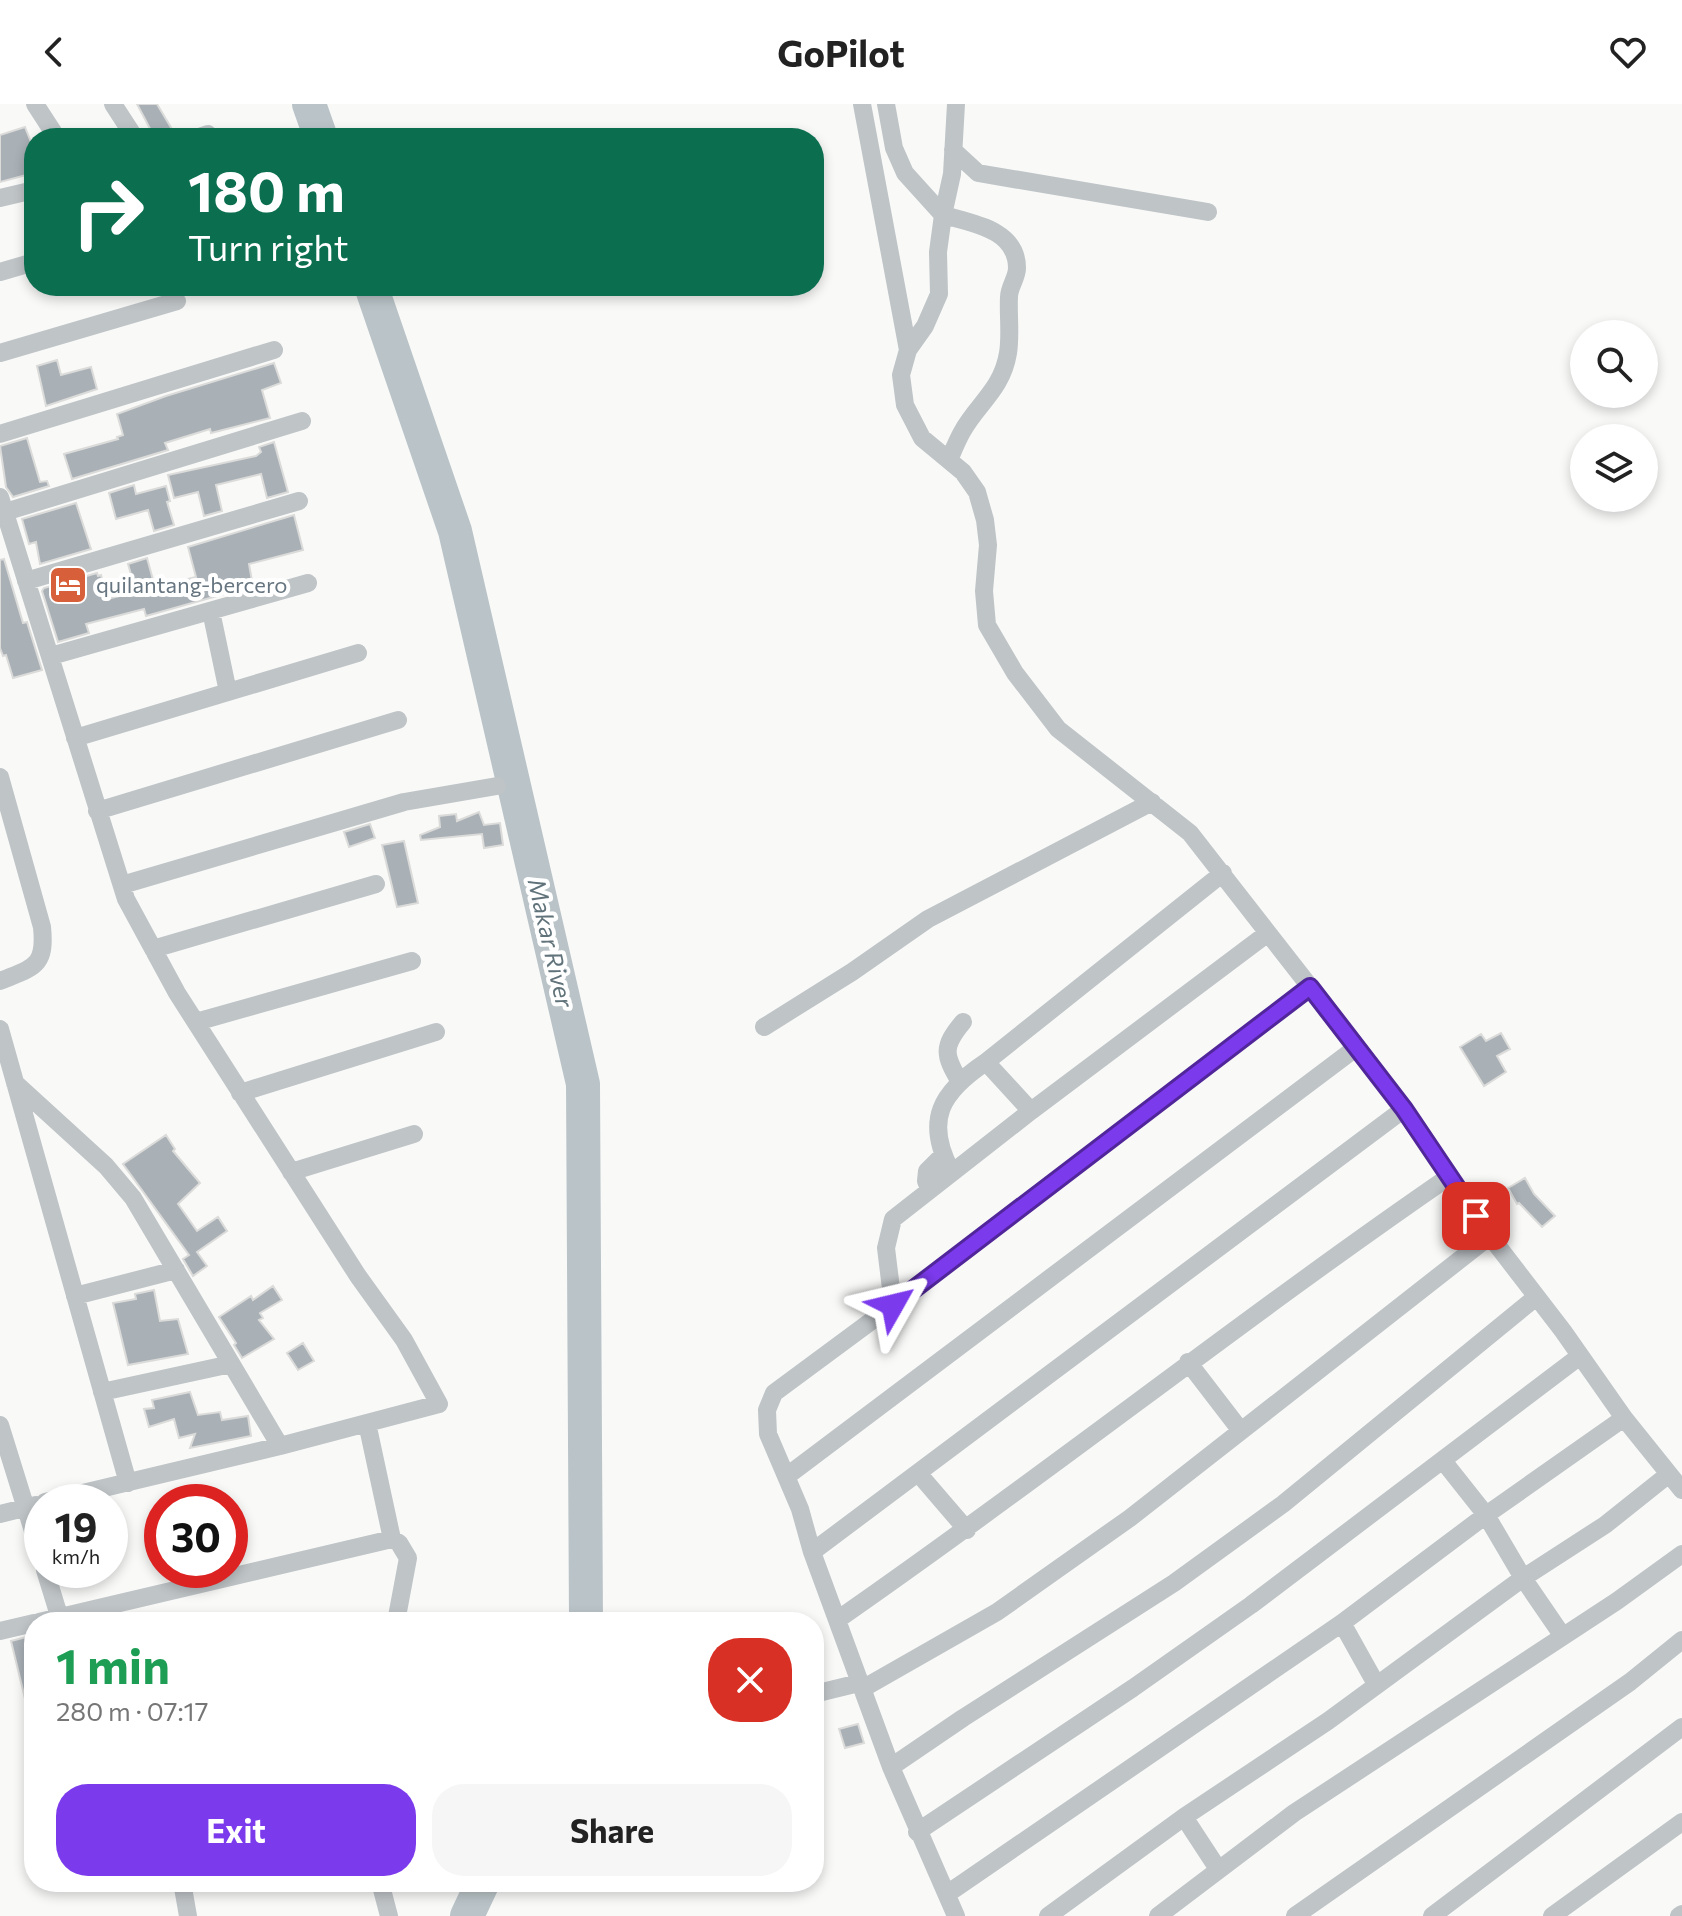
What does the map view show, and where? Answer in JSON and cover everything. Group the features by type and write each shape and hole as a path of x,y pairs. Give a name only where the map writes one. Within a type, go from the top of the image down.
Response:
{"street":[{"path":"35,104 51,128"},
{"path":"113,104 129,128"},
{"path":"862,104 908,350"},
{"path":"886,104 894,148 905,173 943,215 989,227 1005,240 1014,255 1017,270 1009,292 1008,353 1000,379 963,430 949,460"},
{"path":"956,104 952,174 938,252 939,294 925,326 908,350 901,375 905,405 922,438 963,472 977,492 988,545 984,591 987,625 1015,673 1058,729 1190,833 1223,873 1404,1109 1535,1298 1682,1490"},
{"path":"953,150 978,173 1208,212"},
{"path":"0,198 24,192"},
{"path":"0,272 24,265"},
{"path":"0,353 177,301"},
{"path":"0,434 274,350"},
{"path":"124,1484 439,1404 404,1340 358,1276 240,1093 126,899 2,505 302,421"},
{"path":"26,581 299,501"},
{"path":"51,656 308,583"},
{"path":"211,611 228,692"},
{"path":"75,738 358,653"},
{"path":"97,811 398,720"},
{"path":"0,777 42,927 44,949 39,962 0,981"},
{"path":"122,885 404,802 497,786"},
{"path":"764,1027 852,972 928,919 1152,802"},
{"path":"947,1163 939,1141 939,1118 945,1098 960,1082 1223,873"},
{"path":"153,949 376,884"},
{"path":"893,1305 886,1248 893,1219 930,1190 947,1163 1031,1111 1268,933"},
{"path":"196,1022 412,961"},
{"path":"956,1916 917,1832 860,1686 787,1476 768,1434 767,1410 774,1393 1310,987"},
{"path":"960,1082 951,1066 947,1049 949,1038 963,1022"},
{"path":"0,1029 128,1483"},
{"path":"240,1093 436,1032"},
{"path":"787,1476 1357,1047"},
{"path":"986,1062 1031,1111"},
{"path":"13,1081 106,1166 133,1198 280,1446"},
{"path":"812,1552 1404,1109"},
{"path":"291,1172 414,1134"},
{"path":"837,1620 967,1530 1188,1362 1450,1176"},
{"path":"824,1692 860,1686 997,1612 1130,1518 1490,1236"},
{"path":"75,1296 176,1270"},
{"path":"891,1767 1174,1583 1283,1504 1535,1298"},
{"path":"917,1832 1147,1679 1444,1462 1580,1356"},
{"path":"1188,1362 1241,1431"},
{"path":"102,1392 231,1364"},
{"path":"947,1894 1342,1623 1486,1515 1624,1418"},
{"path":"367,1423 392,1539"},
{"path":"0,1425 28,1484"},
{"path":"1444,1462 1486,1515 1523,1578 1562,1635"},
{"path":"918,1473 967,1530"},
{"path":"1048,1916 1184,1817 1328,1721 1523,1578 1605,1525 1669,1474"},
{"path":"0,1514 24,1508"},
{"path":"93,1612 392,1539 399,1543 408,1558 398,1612"},
{"path":"1158,1916 1294,1813 1617,1601 1682,1554"},
{"path":"50,1588 58,1612"},
{"path":"1342,1623 1376,1684"},
{"path":"0,1631 24,1625"},
{"path":"1295,1916 1630,1682 1682,1640"},
{"path":"1432,1916 1682,1727"},
{"path":"1184,1817 1218,1869"},
{"path":"1552,1916 1682,1822"},
{"path":"184,1892 188,1916"},
{"path":"383,1892 389,1916"}],"building":[{"path":"137,104 157,104 171,128 150,128"},
{"path":"25,127 24,176 0,182 0,135"},
{"path":"57,360 61,375 91,367 97,389 46,406 37,366"},
{"path":"274,363 281,383 262,390 270,418 211,433 210,429 165,443 168,450 72,479 64,454 118,439 123,435 117,414"},
{"path":"27,438 40,482 47,481 49,486 13,497 6,487 0,446"},
{"path":"274,442 288,492 267,498 261,474 216,485 222,511 204,516 198,492 174,498 168,475 256,456 261,452 259,447"},
{"path":"134,485 136,494 166,486 174,525 154,531 148,510 116,519 109,493"},
{"path":"76,503 91,549 40,564 36,542 29,544 22,519"},
{"path":"294,515 303,550 249,564 252,581 223,588 224,594 146,616 144,609 86,624 89,633 58,642 42,591 44,588 97,573 101,575 107,599 136,592 128,564 147,558 155,587 196,577 188,547"},
{"path":"4,559 23,623 27,622 42,670 13,678 6,655 3,656 0,648 0,560"},
{"path":"479,812 484,825 500,823 503,845 484,848 482,834 421,840 420,835 440,827 439,816 456,814 457,821"},
{"path":"370,824 375,838 349,847 344,832"},
{"path":"404,841 418,903 397,907 382,845"},
{"path":"1501,1033 1510,1049 1497,1056 1506,1072 1484,1086 1460,1047 1481,1034 1486,1041"},
{"path":"166,1135 175,1149 173,1151 200,1183 178,1204 197,1231 218,1217 227,1231 197,1252 207,1266 193,1276 183,1259 189,1255 123,1164"},
{"path":"1525,1178 1534,1194 1555,1216 1542,1227 1517,1204 1508,1188"},
{"path":"273,1286 282,1300 260,1313 263,1318 259,1320 274,1339 242,1358 219,1317"},
{"path":"154,1290 160,1321 178,1319 188,1354 128,1365 113,1303 136,1299 135,1294"},
{"path":"303,1343 314,1361 298,1370 287,1353"},
{"path":"190,1392 198,1415 220,1412 222,1420 248,1416 251,1436 190,1448 195,1434 179,1438 174,1419 149,1427 144,1409 154,1408 152,1400"},
{"path":"24,1638 24,1695 11,1641"},
{"path":"858,1724 864,1743 845,1748 839,1729"}],"waterway":[{"name":"Makar River","path":"309,104 317,128"},
{"name":"Makar River","path":"374,296 455,531 583,1084 586,1612"},
{"name":"Makar River","path":"467,1916 478,1892"}],"place":[{"name":"quilantang-bercero","path":"68,585"}],"route":[{"path":"893,1305 1310,987 1404,1109 1476,1216"}]}
